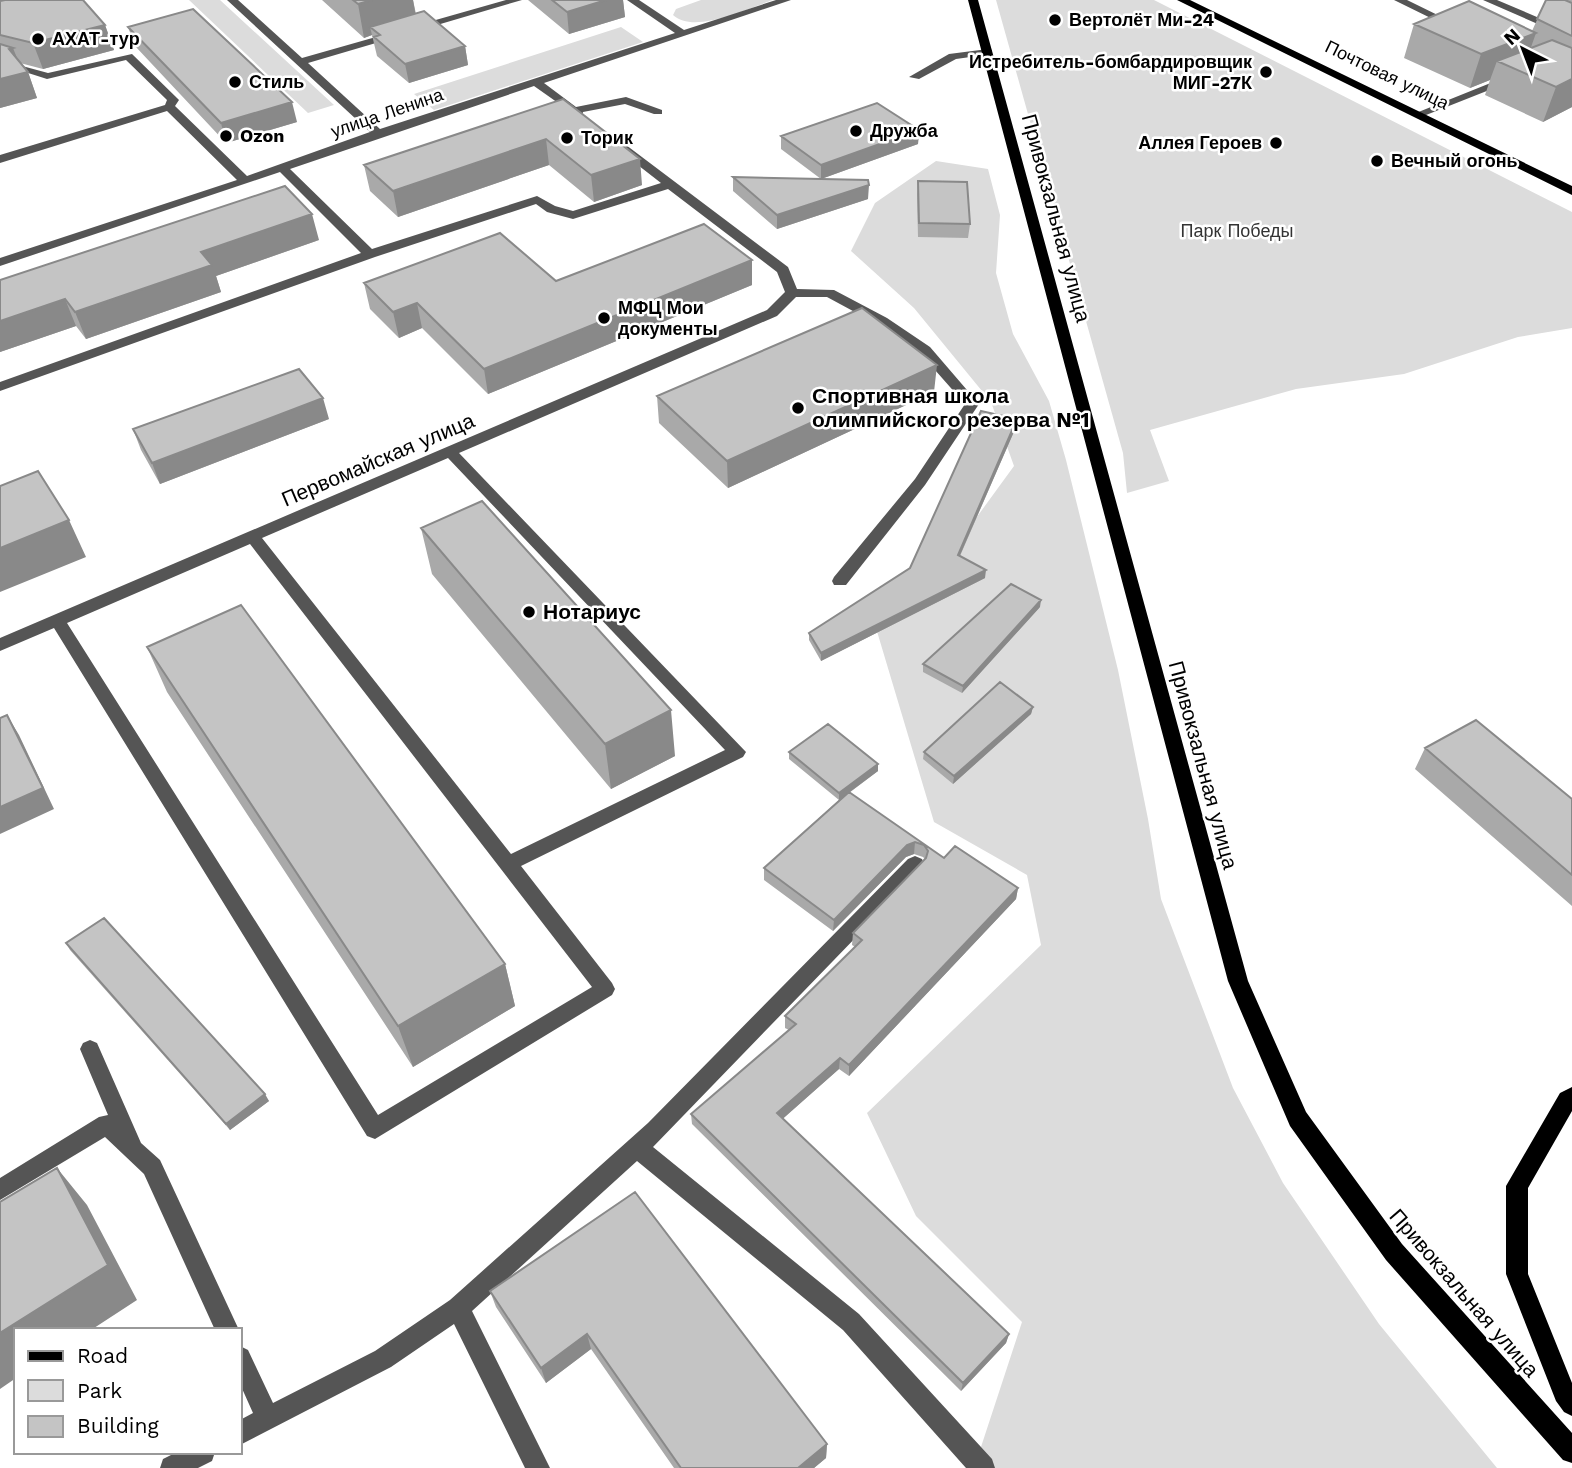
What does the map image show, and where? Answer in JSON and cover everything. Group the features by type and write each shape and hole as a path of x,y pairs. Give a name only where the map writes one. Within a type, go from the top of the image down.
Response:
{"main road":[{"name":"Привокзальная улица","path":"973,0 1238,981 1298,1119 1394,1252 1572,1451"},
{"name":"Почтовая улица","path":"1182,0 1572,191"},
{"path":"1572,1097 1567,1100 1517,1186 1517,1274 1564,1393 1572,1404"}],"street":[{"path":"232,0 378,133"},
{"path":"300,62 517,0"},
{"path":"632,0 684,34"},
{"name":"улица Ленина","path":"0,262 245,181 378,133 786,0"},
{"path":"1399,0 1469,32"},
{"path":"1488,0 1572,36"},
{"path":"1527,30 1532,19 1544,12"},
{"path":"915,78 953,56 988,52"},
{"path":"0,159 169,107 173,100 128,56 47,76 4,62"},
{"path":"1417,115 1525,73"},
{"path":"536,82 589,122"},
{"path":"573,111 625,100 658,112"},
{"path":"169,107 245,181"},
{"path":"609,138 783,270 792,293 829,293 882,321 925,350 972,404 920,482 840,581"},
{"path":"283,168 370,254"},
{"path":"0,387 370,254 537,200 551,209 573,215 670,184"},
{"name":"Первомайская улица","path":"0,645 772,313 792,293"},
{"path":"450,452 737,752 508,864"},
{"path":"58,621 375,1129 605,989 253,537"},
{"path":"242,1432 383,1359 458,1308 637,1147 915,864"},
{"path":"90,1049 134,1150"},
{"path":"0,1190 107,1124 152,1167 226,1328"},
{"path":"637,1147 851,1322 983,1468"},
{"path":"458,1308 538,1468"},
{"path":"242,1362 268,1419"},
{"path":"172,1468 199,1454"}],"green space":[{"path":"189,0 220,0 334,105 308,113"},
{"path":"701,0 773,0 708,21 682,20 673,15 676,9"},
{"name":"Парк Победы","path":"996,0 1154,0 1572,212 1572,328 1518,337 1404,374 1296,389 1150,430 1169,481 1127,493 1123,453"},
{"path":"621,27 643,42 434,110 414,94"},
{"path":"936,161 988,169 1000,215 996,273 1013,334 1049,401 1066,460 1118,670 1161,899 1233,1088 1283,1183 1379,1324 1497,1468 990,1468 979,1453 1022,1322 916,1216 867,1113 1041,945 1027,875 934,822 873,618 963,536 1014,466 991,402 914,308 851,251 875,203"}],"building":[{"path":"83,0 105,25 33,43 0,35 0,1"},
{"path":"353,0 372,0 358,4"},
{"path":"552,0 606,0 567,12"},
{"path":"1546,0 1565,0 1572,3 1572,36 1537,19"},
{"path":"1469,1 1536,33 1481,54 1414,24"},
{"path":"193,9 292,102 221,123 128,27"},
{"path":"424,11 465,46 405,64 374,37 380,35 370,27"},
{"path":"1552,40 1572,48 1572,79 1556,87 1497,61"},
{"path":"0,44 13,48 9,49 28,72 0,79"},
{"path":"563,99 640,159 591,175 546,139 393,191 364,165"},
{"path":"877,103 919,130 821,165 781,136"},
{"path":"733,177 868,180 869,185 777,215"},
{"path":"918,181 967,182 970,224 919,223"},
{"path":"285,186 312,214 201,252 212,265 75,312 65,299 0,321 0,280"},
{"path":"704,224 752,260 484,369 417,303 393,312 364,283 500,233 556,281"},
{"path":"862,308 937,365 727,461 657,396"},
{"path":"299,369 323,398 152,463 133,429"},
{"path":"981,411 1017,419 958,555 986,570 821,653 809,633 910,568"},
{"path":"38,471 69,520 0,548 0,486"},
{"path":"482,501 671,710 605,744 421,528"},
{"path":"1011,584 1041,600 963,686 923,664"},
{"path":"241,605 505,964 398,1026 147,647"},
{"path":"1000,682 1033,707 954,776 924,752"},
{"path":"7,715 43,788 0,807 0,718"},
{"path":"1476,720 1572,799 1572,875 1425,748"},
{"path":"828,724 878,764 839,793 789,752"},
{"path":"849,792 944,858 955,846 1018,888 849,1065 840,1058 777,1113 1009,1334 963,1383 691,1114 796,1024 785,1016 862,940 853,933 926,858 928,851 924,845 915,842 907,845 834,920 764,868"},
{"path":"104,918 265,1094 226,1124 66,943"},
{"path":"57,1168 108,1265 0,1333 0,1202"},
{"path":"635,1192 827,1444 798,1468 681,1468 587,1334 541,1368 490,1291"}],"place":[{"name":"Вертолёт Ми-24","path":"1055,20"},
{"name":"АХАТ-тур","path":"38,39"},
{"name":"Истребитель-бомбардировщик МИГ-27К","path":"1266,72"},
{"name":"Стиль","path":"235,82"},
{"name":"Дружба","path":"856,131"},
{"name":"Ozon","path":"226,136"},
{"name":"Торик","path":"567,138"},
{"name":"Аллея Героев","path":"1276,143"},
{"name":"Вечный огонь","path":"1377,161"},
{"name":"МФЦ Мои документы","path":"604,318"},
{"name":"Спортивная школа олимпийского резерва №1","path":"798,408"},
{"name":"Нотариус","path":"529,612"}]}
